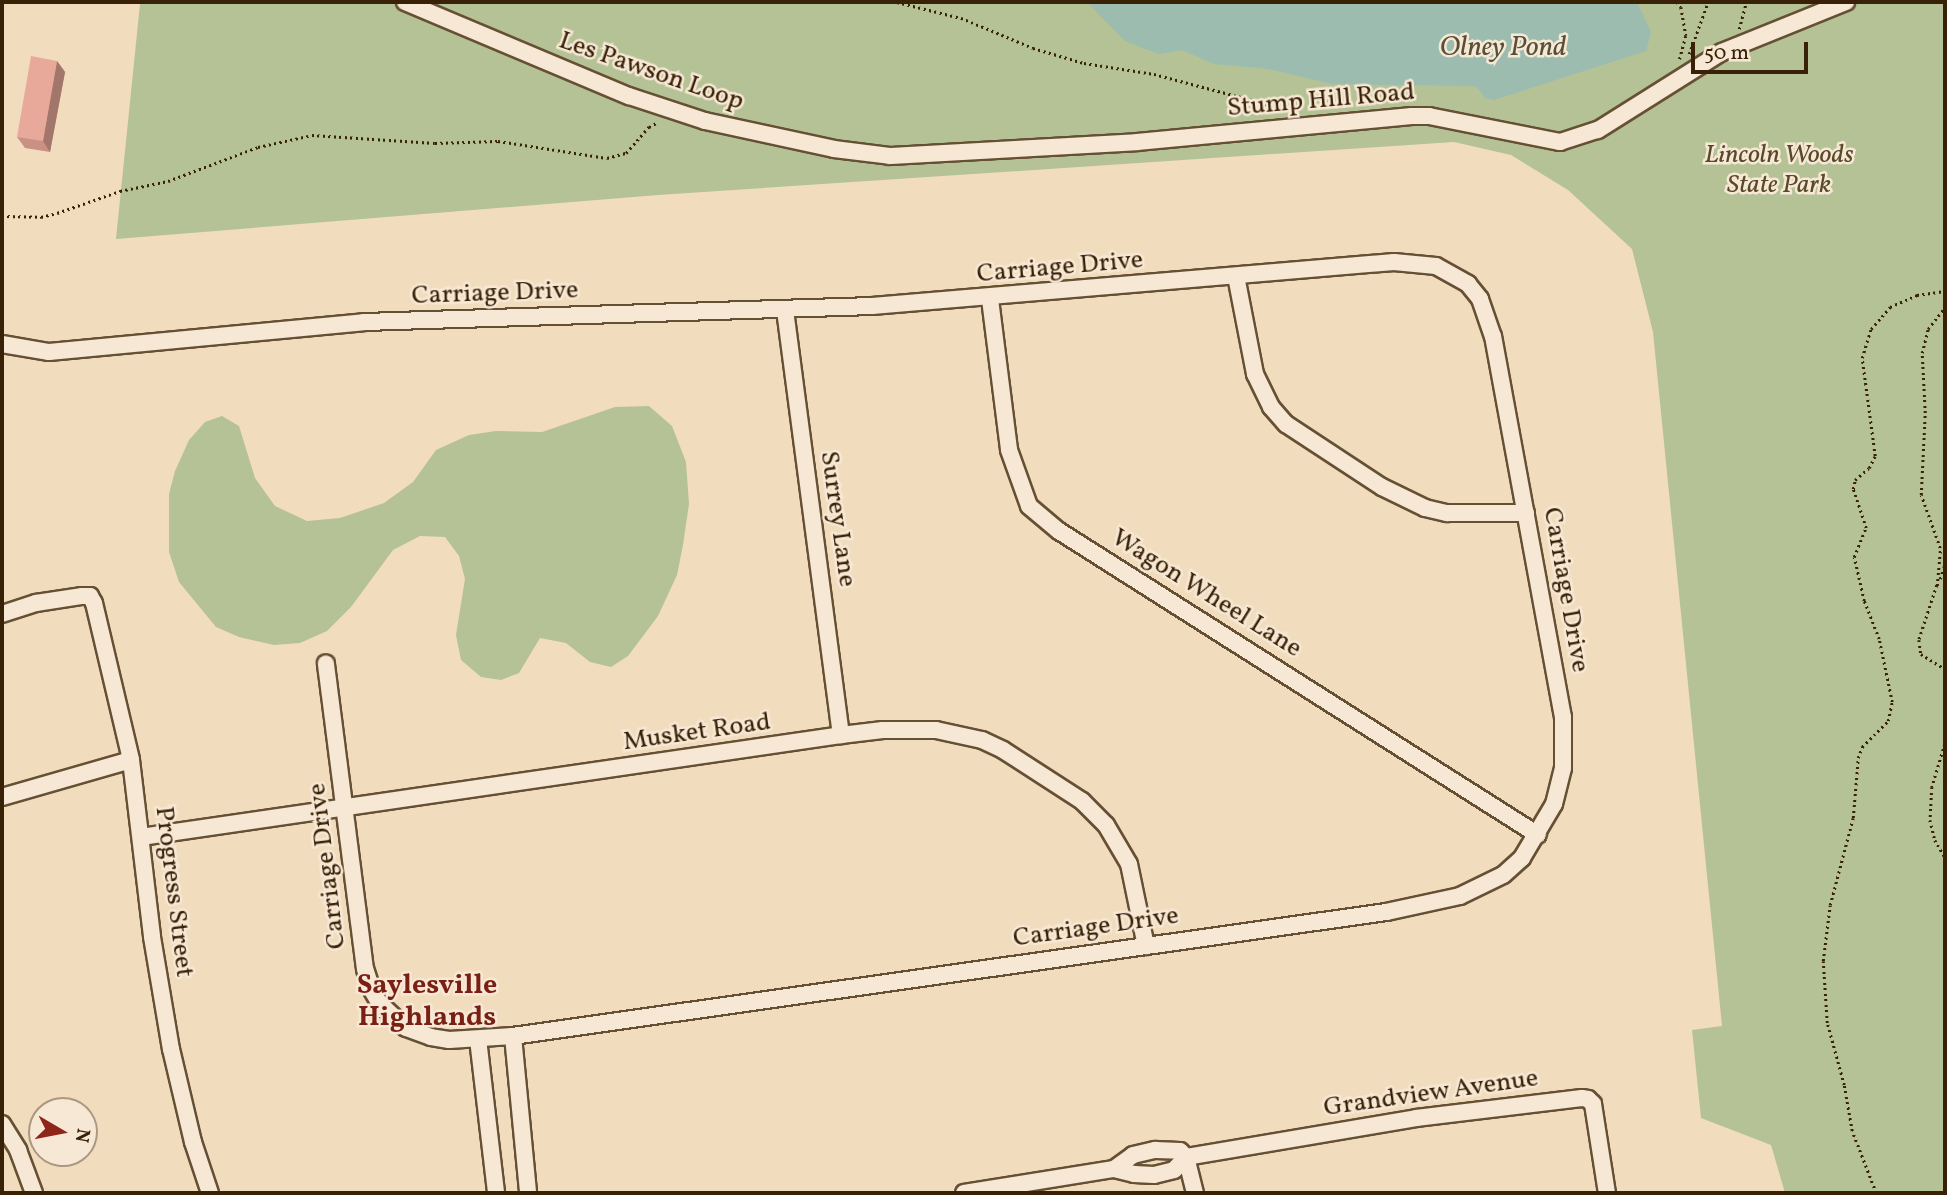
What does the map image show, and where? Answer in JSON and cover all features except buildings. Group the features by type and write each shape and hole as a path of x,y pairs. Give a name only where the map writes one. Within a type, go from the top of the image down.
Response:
{"street":[{"name":"Les Pawson Loop","path":"405,2 585,78 676,111 775,137 890,156"},
{"name":"Stump Hill Road","path":"890,156 1137,142 1412,116 1429,116 1560,142 1598,130 1676,79 1734,47 1846,2"},
{"name":"Carriage Drive","path":"2,344 49,352 364,322 785,310 990,299 1236,275 1418,262 1446,270 1468,284 1480,299 1493,336 1563,717 1565,747 1560,784 1538,835 1522,858 1503,875 1460,896 1386,912 513,1036 449,1040 418,1033 392,1018 380,1004 365,969 347,807 326,663"},
{"path":"1236,275 1255,374 1271,407 1286,424 1382,487 1424,508 1447,513 1526,513"},
{"name":"Wagon Wheel Lane","path":"990,299 1009,450 1029,506 1059,531 1538,835"},
{"name":"Surrey Lane","path":"785,310 841,736"},
{"name":"Progress Street","path":"2,614 36,603 90,596 131,760 170,1049 193,1142 210,1193"},
{"name":"Musket Road","path":"141,837 883,730 936,730 982,740 1013,756 1082,801 1106,825 1129,864 1146,946"},
{"path":"2,797 131,760"},
{"path":"513,1036 528,1193"},
{"path":"478,1039 496,1193"},
{"name":"Grandview Avenue","path":"964,1193 1115,1169 1154,1175 1174,1170 1186,1157 1416,1118 1582,1098 1593,1104 1607,1193"},
{"path":"2,1125 18,1150 34,1193"},
{"name":"Grandview Avenue","path":"1115,1169 1133,1155 1156,1150 1180,1150 1186,1157"},
{"path":"1186,1157 1195,1193"}],"path":[{"path":"897,2 961,18 1033,48 1084,63 1154,74 1301,113"},
{"path":"1676,2 1681,7 1686,36 1676,79"},
{"path":"1676,79 1696,42 1708,2"},
{"path":"1734,47 1746,2"},
{"path":"2,216 41,217 57,213 120,191 168,181 258,147 312,135 435,143 498,141 607,159 626,153 649,127 676,111"},
{"path":"1876,1193 1852,1131 1844,1085 1827,1023 1823,961 1830,905 1853,818 1858,758 1862,747 1888,721 1892,702 1879,639 1864,601 1854,557 1866,528 1853,489 1855,480 1869,468 1875,456 1862,358 1871,329 1890,307 1917,295 1945,291"},
{"path":"1937,586 1940,548 1921,495 1925,413 1922,353 1928,329 1945,307"},
{"path":"1945,564 1919,640 1921,654 1945,669"},
{"path":"1945,744 1932,787 1930,820 1935,840 1945,857"}],"green space":[{"name":"Lincoln Woods State Park","path":"132,2 1945,2 1945,1193 1785,1193 1771,1145 1701,1118 1692,1030 1722,1026 1653,332 1632,249 1568,190 1511,155 1454,142 658,195 116,239 140,4"},
{"path":"649,406 672,426 686,462 689,504 677,575 658,616 628,656 611,667 590,662 566,643 540,638 519,673 501,680 481,677 461,660 456,635 465,579 459,556 445,537 420,536 393,550 351,607 327,631 300,643 274,645 239,637 216,627 179,582 169,552 169,494 175,471 189,440 205,422 222,416 239,426 255,478 275,506 307,521 340,518 384,503 413,482 436,450 469,435 496,431 542,432 615,407"}],"water":[{"name":"Olney Pond","path":"1087,2 1637,2 1651,32 1646,51 1494,100 1485,98 1477,87 1471,86 1332,84 1269,69 1214,64 1182,50 1159,54 1125,41"}],"district":[{"name":"Saylesville Highlands","path":"427,1002"}]}
